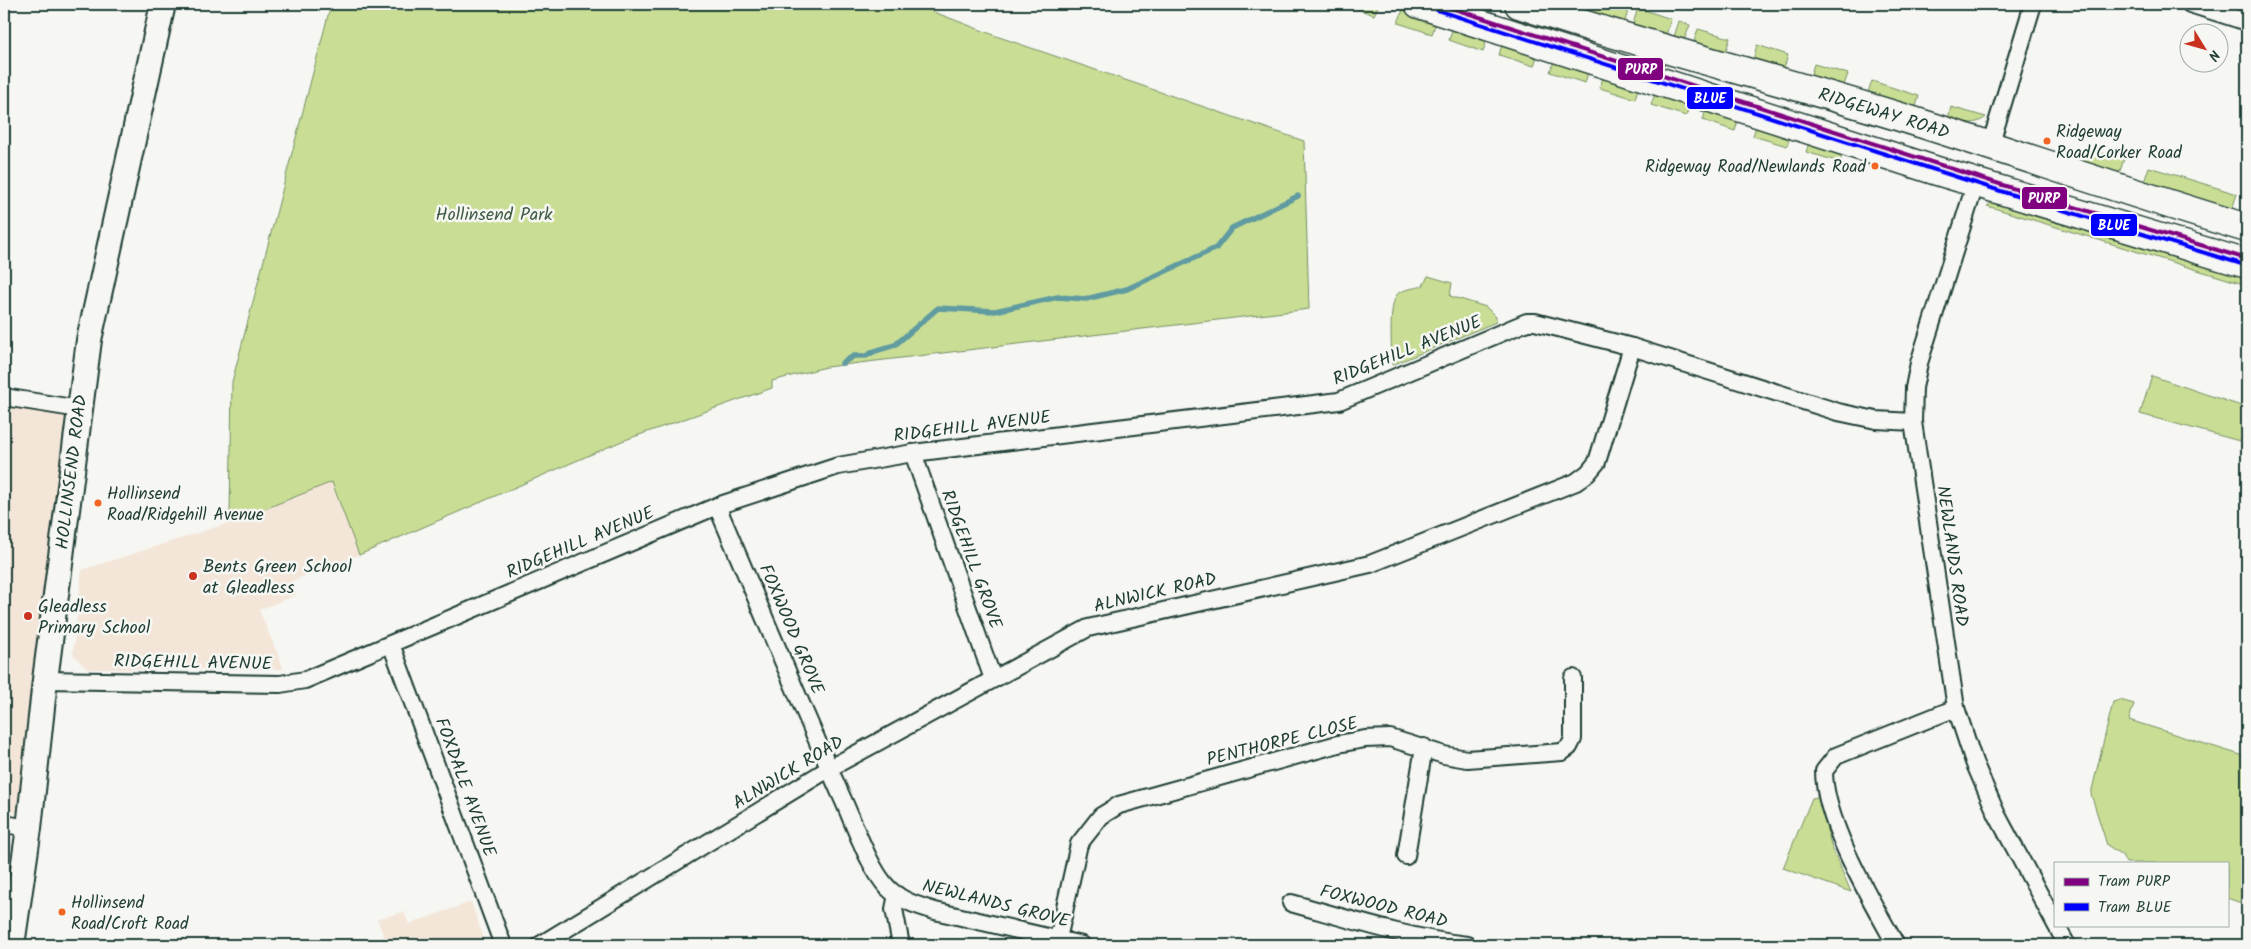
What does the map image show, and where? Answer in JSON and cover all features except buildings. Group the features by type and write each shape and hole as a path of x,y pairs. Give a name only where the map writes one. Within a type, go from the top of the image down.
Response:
{"highway":[{"path":"1418,4 1976,182 2247,264"},
{"name":"RIDGEWAY ROAD","path":"1519,4 1586,26 1990,146 2247,228"}],"main road":[{"name":"HOLLINSEND ROAD","path":"12,945 29,828 45,680 89,340 112,228 163,4"}],"street":[{"path":"1990,146 2033,4"},
{"path":"2190,4 2247,22"},
{"name":"NEWLANDS ROAD","path":"1976,182 1919,363 1914,388 1913,422 1956,708 1974,762 1997,814 2054,922"},
{"name":"RIDGEHILL AVENUE","path":"45,680 280,684 305,680 717,506 838,466 913,453 1339,401 1527,322 1535,322 1632,348 1838,412 1876,420 1913,422"},
{"name":"ALNWICK ROAD","path":"540,945 830,768 1088,628 1370,564 1576,482 1588,473 1596,462 1632,348"},
{"path":"4,397 79,409"},
{"name":"RIDGEHILL GROVE","path":"913,453 993,679"},
{"name":"FOXWOOD GROVE","path":"717,506 830,768"},
{"name":"FOXDALE AVENUE","path":"391,644 503,945"},
{"name":"PENTHORPE CLOSE","path":"1058,939 1079,844 1101,816 1119,806 1338,744 1365,739 1390,738 1424,747 1444,755 1467,759 1562,752 1573,739 1573,678"},
{"path":"1896,945 1859,878 1840,834 1830,804 1824,771 1836,756 1956,708"},
{"path":"1406,856 1424,747"},
{"name":"NEWLANDS GROVE","path":"830,768 874,869 897,896 914,905 935,911 1082,945"},
{"path":"4,824 29,828"},
{"path":"897,896 894,909 901,945"},
{"name":"FOXWOOD ROAD","path":"1291,903 1392,931 1440,942 1467,945"},
{"name":"NEWLANDS ROAD","path":"2056,926 2067,945"}],"shaded area":[{"name":"Gleadless Primary School","path":"4,398 79,409 33,815 4,811"},
{"name":"Bents Green School at Gleadless","path":"332,482 359,555 292,581 296,595 259,610 284,669 87,669 73,654 82,570 232,522"},
{"path":"471,902 486,945 387,945 377,919 404,912 409,924"}],"green space":[{"name":"Hollinsend Park","path":"331,4 913,4 999,37 1304,141 1309,309 826,367 772,381 772,388 622,441 359,555 332,482 232,522 230,517 232,382"},
{"path":"1349,4 1379,4 1374,15 1349,6"},
{"path":"1573,4 1630,5 1624,24 1572,8"},
{"path":"1404,7 1437,19 1432,34 1398,23"},
{"path":"1638,8 1671,19 1665,38 1632,27"},
{"path":"1679,21 1690,25 1683,43 1673,40"},
{"path":"1454,25 1488,36 1483,52 1449,40"},
{"path":"1698,29 1730,38 1724,57 1692,48"},
{"path":"1503,41 1538,53 1534,66 1499,55"},
{"path":"1757,45 1788,55 1782,74 1752,64"},
{"path":"1555,58 1589,69 1585,83 1550,72"},
{"path":"1814,64 1848,74 1842,90 1809,81"},
{"path":"1604,74 1639,85 1635,99 1600,88"},
{"path":"1872,81 1919,96 1915,110 1867,95"},
{"path":"1656,91 1691,102 1686,116 1651,105"},
{"path":"1707,106 1739,117 1735,131 1703,120"},
{"path":"1951,107 1986,117 1972,123 1948,119"},
{"path":"1757,123 1791,133 1787,146 1753,136"},
{"path":"1810,140 1842,155 1840,162 1806,152"},
{"path":"2087,149 2124,159 2118,177 2084,161"},
{"path":"2149,167 2237,194 2231,212 2143,185"},
{"path":"1996,199 2247,272 2247,285 1987,206"},
{"path":"1428,276 1452,283 1450,296 1486,307 1496,317 1496,322 1392,365 1392,314 1396,296 1402,291 1423,286"},
{"path":"2152,376 2247,408 2247,443 2140,414"},
{"path":"2120,700 2134,704 2129,720 2247,757 2247,905 2228,898 2228,862 2126,862 2122,855 2107,845 2091,794 2113,702"},
{"path":"1818,797 1832,848 1851,892 1783,868 1812,798"}],"waterway":[{"path":"842,363 854,356 866,356 895,345 938,308 995,311 1058,297 1086,299 1127,289 1216,248 1232,228 1298,196"}],"tram line":[{"name":"PURP","path":"1439,4 2015,189 2247,259"},
{"name":"BLUE","path":"1437,10 2013,195 2245,265"}],"place":[{"name":"Ridgeway Road/Corker Road","path":"2047,141"},
{"name":"Ridgeway Road/Newlands Road","path":"1875,166"},
{"name":"Hollinsend Road/Ridgehill Avenue","path":"98,503"},
{"name":"Bents Green School at Gleadless","path":"193,576"},
{"name":"Gleadless Primary School","path":"28,616"},
{"name":"Hollinsend Road/Croft Road","path":"62,912"}]}
